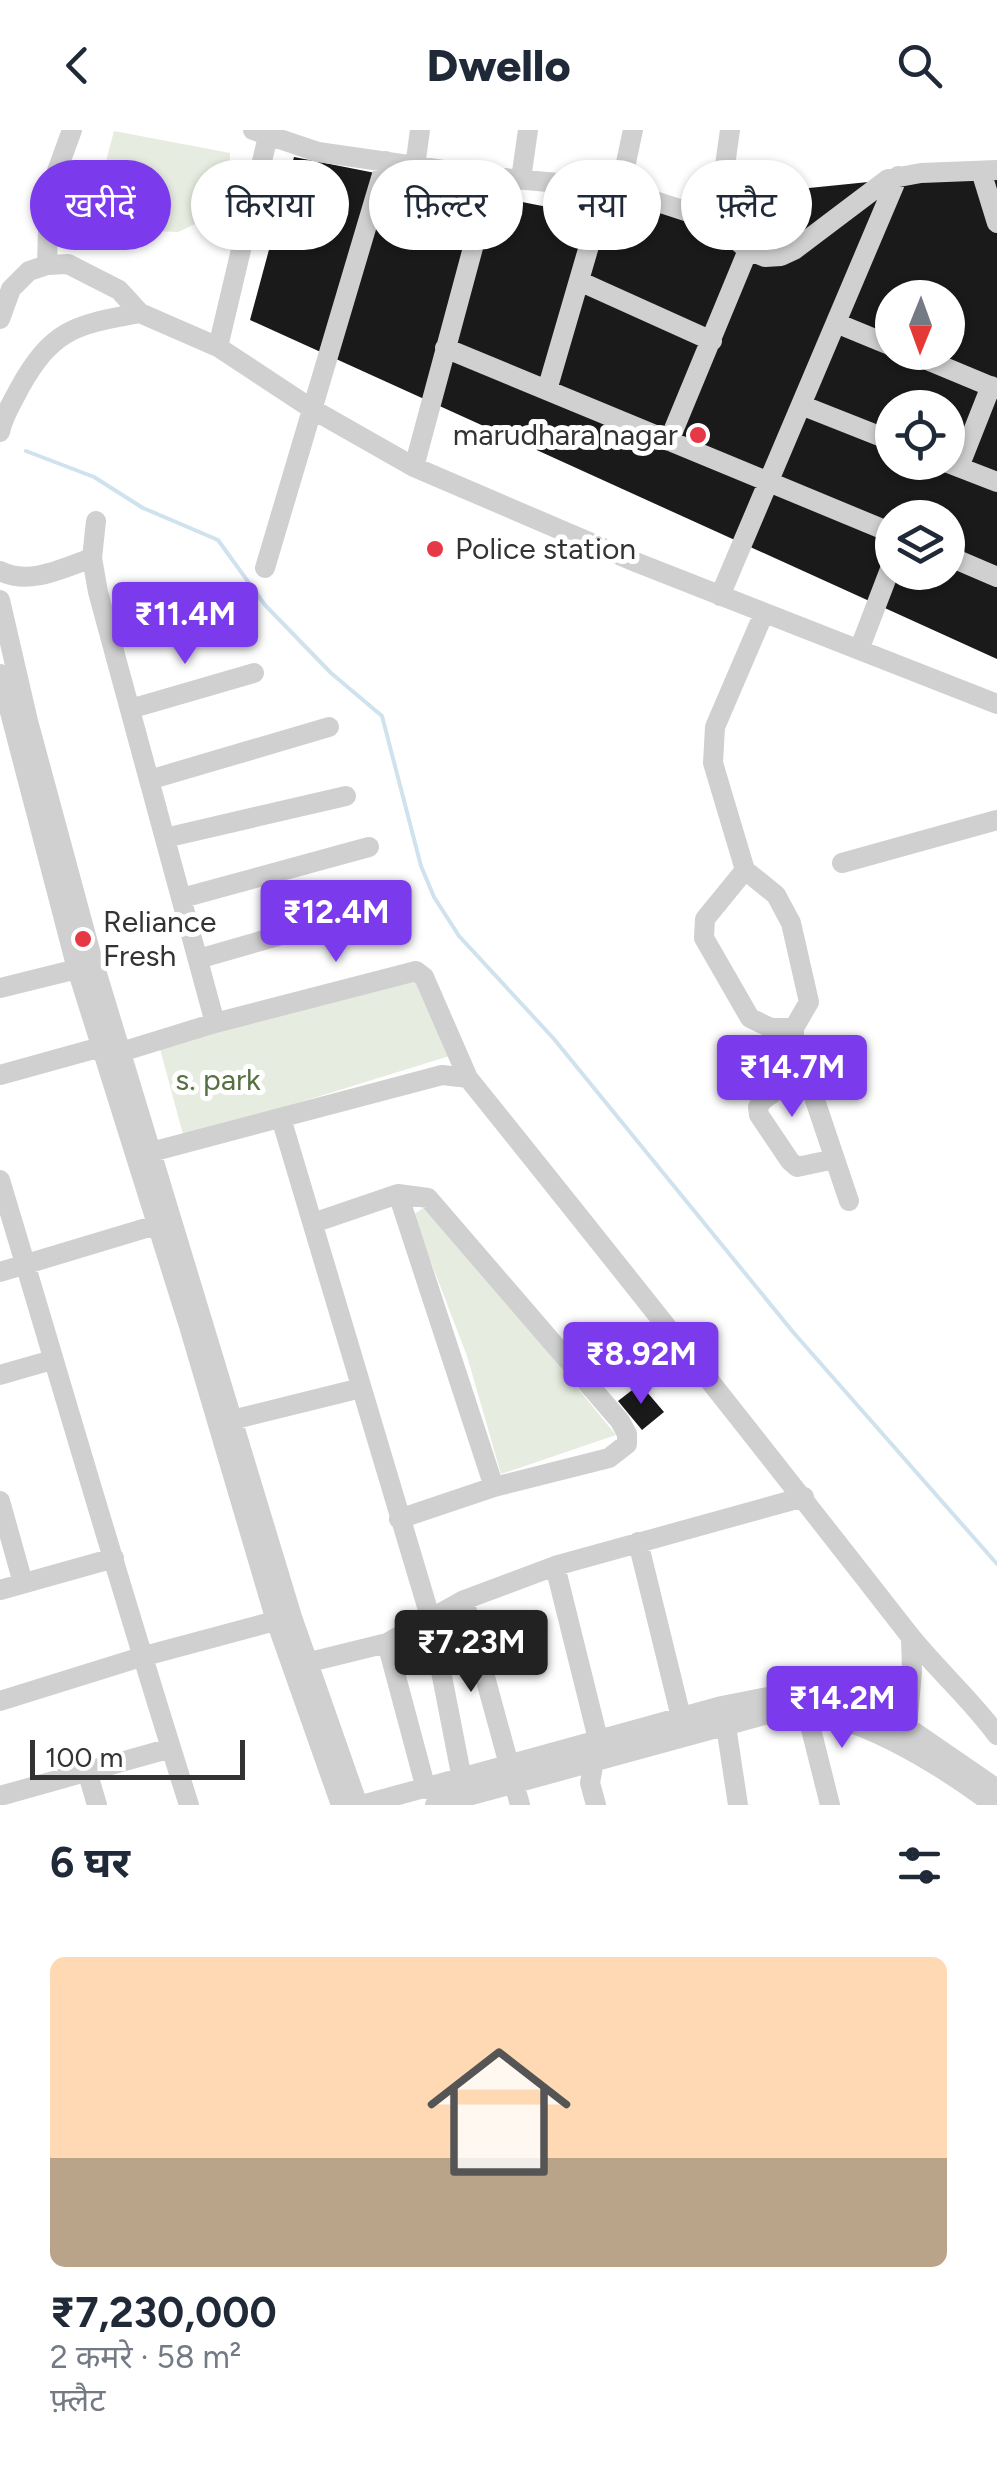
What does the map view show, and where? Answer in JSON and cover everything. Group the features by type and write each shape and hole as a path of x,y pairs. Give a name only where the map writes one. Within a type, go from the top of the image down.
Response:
{"street":[{"path":"47,264 50,194 72,130"},
{"path":"318,152 321,130"},
{"path":"416,160 420,130"},
{"path":"523,166 528,130"},
{"path":"626,160 632,130"},
{"path":"726,160 730,130"},
{"path":"218,347 261,133 318,152 372,160"},
{"path":"812,236 881,183 898,176 989,171 997,223"},
{"path":"720,596 898,176"},
{"path":"266,568 369,219"},
{"path":"414,468 472,250"},
{"path":"546,390 589,250"},
{"path":"669,440 748,250 765,258 794,250"},
{"path":"0,319 12,288 29,272 47,264 68,264 119,290 140,313 218,347 312,409 414,468 720,596 997,704"},
{"path":"579,281 712,341"},
{"path":"1,418 40,354 68,330 140,313"},
{"path":"836,323 875,339"},
{"path":"445,348 875,526"},
{"path":"951,370 994,388 965,442"},
{"path":"801,405 875,434"},
{"path":"965,470 997,482"},
{"path":"96,522 92,558 98,592 215,1023"},
{"path":"0,571 10,576 42,576 92,558"},
{"path":"965,563 997,577"},
{"path":"859,650 882,590"},
{"path":"0,600 32,739 91,954 111,1050"},
{"path":"764,613 715,727 714,763 745,870 776,895 791,923 809,1002 794,1028 849,1201"},
{"path":"130,709 254,672"},
{"path":"0,674 77,970 111,1050 144,1154 341,1805"},
{"path":"150,780 328,727"},
{"path":"165,838 346,796"},
{"path":"842,863 997,820"},
{"path":"182,898 369,847"},
{"path":"745,870 705,919 704,938 750,1018 771,1028 794,1028"},
{"path":"198,959 390,904"},
{"path":"0,988 77,970"},
{"path":"0,1075 416,971 424,977 468,1078 804,1497 911,1637 973,1702 997,1735"},
{"path":"805,1070 763,1100 758,1115 797,1167 835,1159"},
{"path":"144,1154 442,1076 468,1078"},
{"path":"281,1118 430,1620 462,1779"},
{"path":"144,1154 156,1225 225,1421"},
{"path":"0,1180 141,1658 189,1805"},
{"path":"313,1223 398,1194 428,1198 620,1421 627,1434 627,1444 609,1458 494,1488 399,1519"},
{"path":"398,1194 494,1488"},
{"path":"0,1272 156,1225"},
{"path":"0,1375 52,1360"},
{"path":"225,1421 361,1388"},
{"path":"310,1662 387,1642 464,1600 555,1566 804,1497"},
{"path":"0,1501 23,1583"},
{"path":"638,1542 681,1717"},
{"path":"0,1590 114,1558"},
{"path":"555,1566 598,1738 590,1782 596,1805"},
{"path":"464,1600 520,1805"},
{"path":"0,1701 284,1619"},
{"path":"284,1619 310,1662 360,1805 431,1797 510,1775 598,1738 681,1717 724,1716"},
{"path":"907,1727 911,1637"},
{"path":"387,1642 431,1797"},
{"path":"431,1797 462,1779 595,1760 724,1716 776,1693 807,1699 847,1696 907,1727 984,1791 994,1805"},
{"path":"807,1699 984,1791"},
{"path":"807,1699 830,1805"},
{"path":"724,1716 738,1805"},
{"path":"15,1797 171,1748"},
{"path":"87,1772 98,1805"}],"green space":[{"path":"114,131 230,153 230,160 191,160 191,226 178,232 171,232 171,160 106,160"},
{"name":"s. park","path":"428,970 456,1054 184,1138 160,1049"},
{"path":"423,1208 436,1216 616,1435 501,1474 467,1356 413,1215"}],"building":[{"name":"marudhara nagar","path":"349,168 369,172 369,250 523,250 523,202 543,206 543,250 661,250 661,203 681,201 681,250 812,250 812,188 997,169 997,659 250,320 269,250 349,250"},
{"path":"640,1384 664,1412 642,1430 618,1401"}],"waterway":[{"path":"26,451 94,477 143,508 218,540 265,605 331,673 382,716 421,866 434,897 459,936 554,1039 793,1332 997,1564"}],"place":[{"name":"marudhara nagar","path":"698,435"},
{"name":"Police station","path":"435,549"},
{"name":"Reliance Fresh","path":"83,939"}]}
